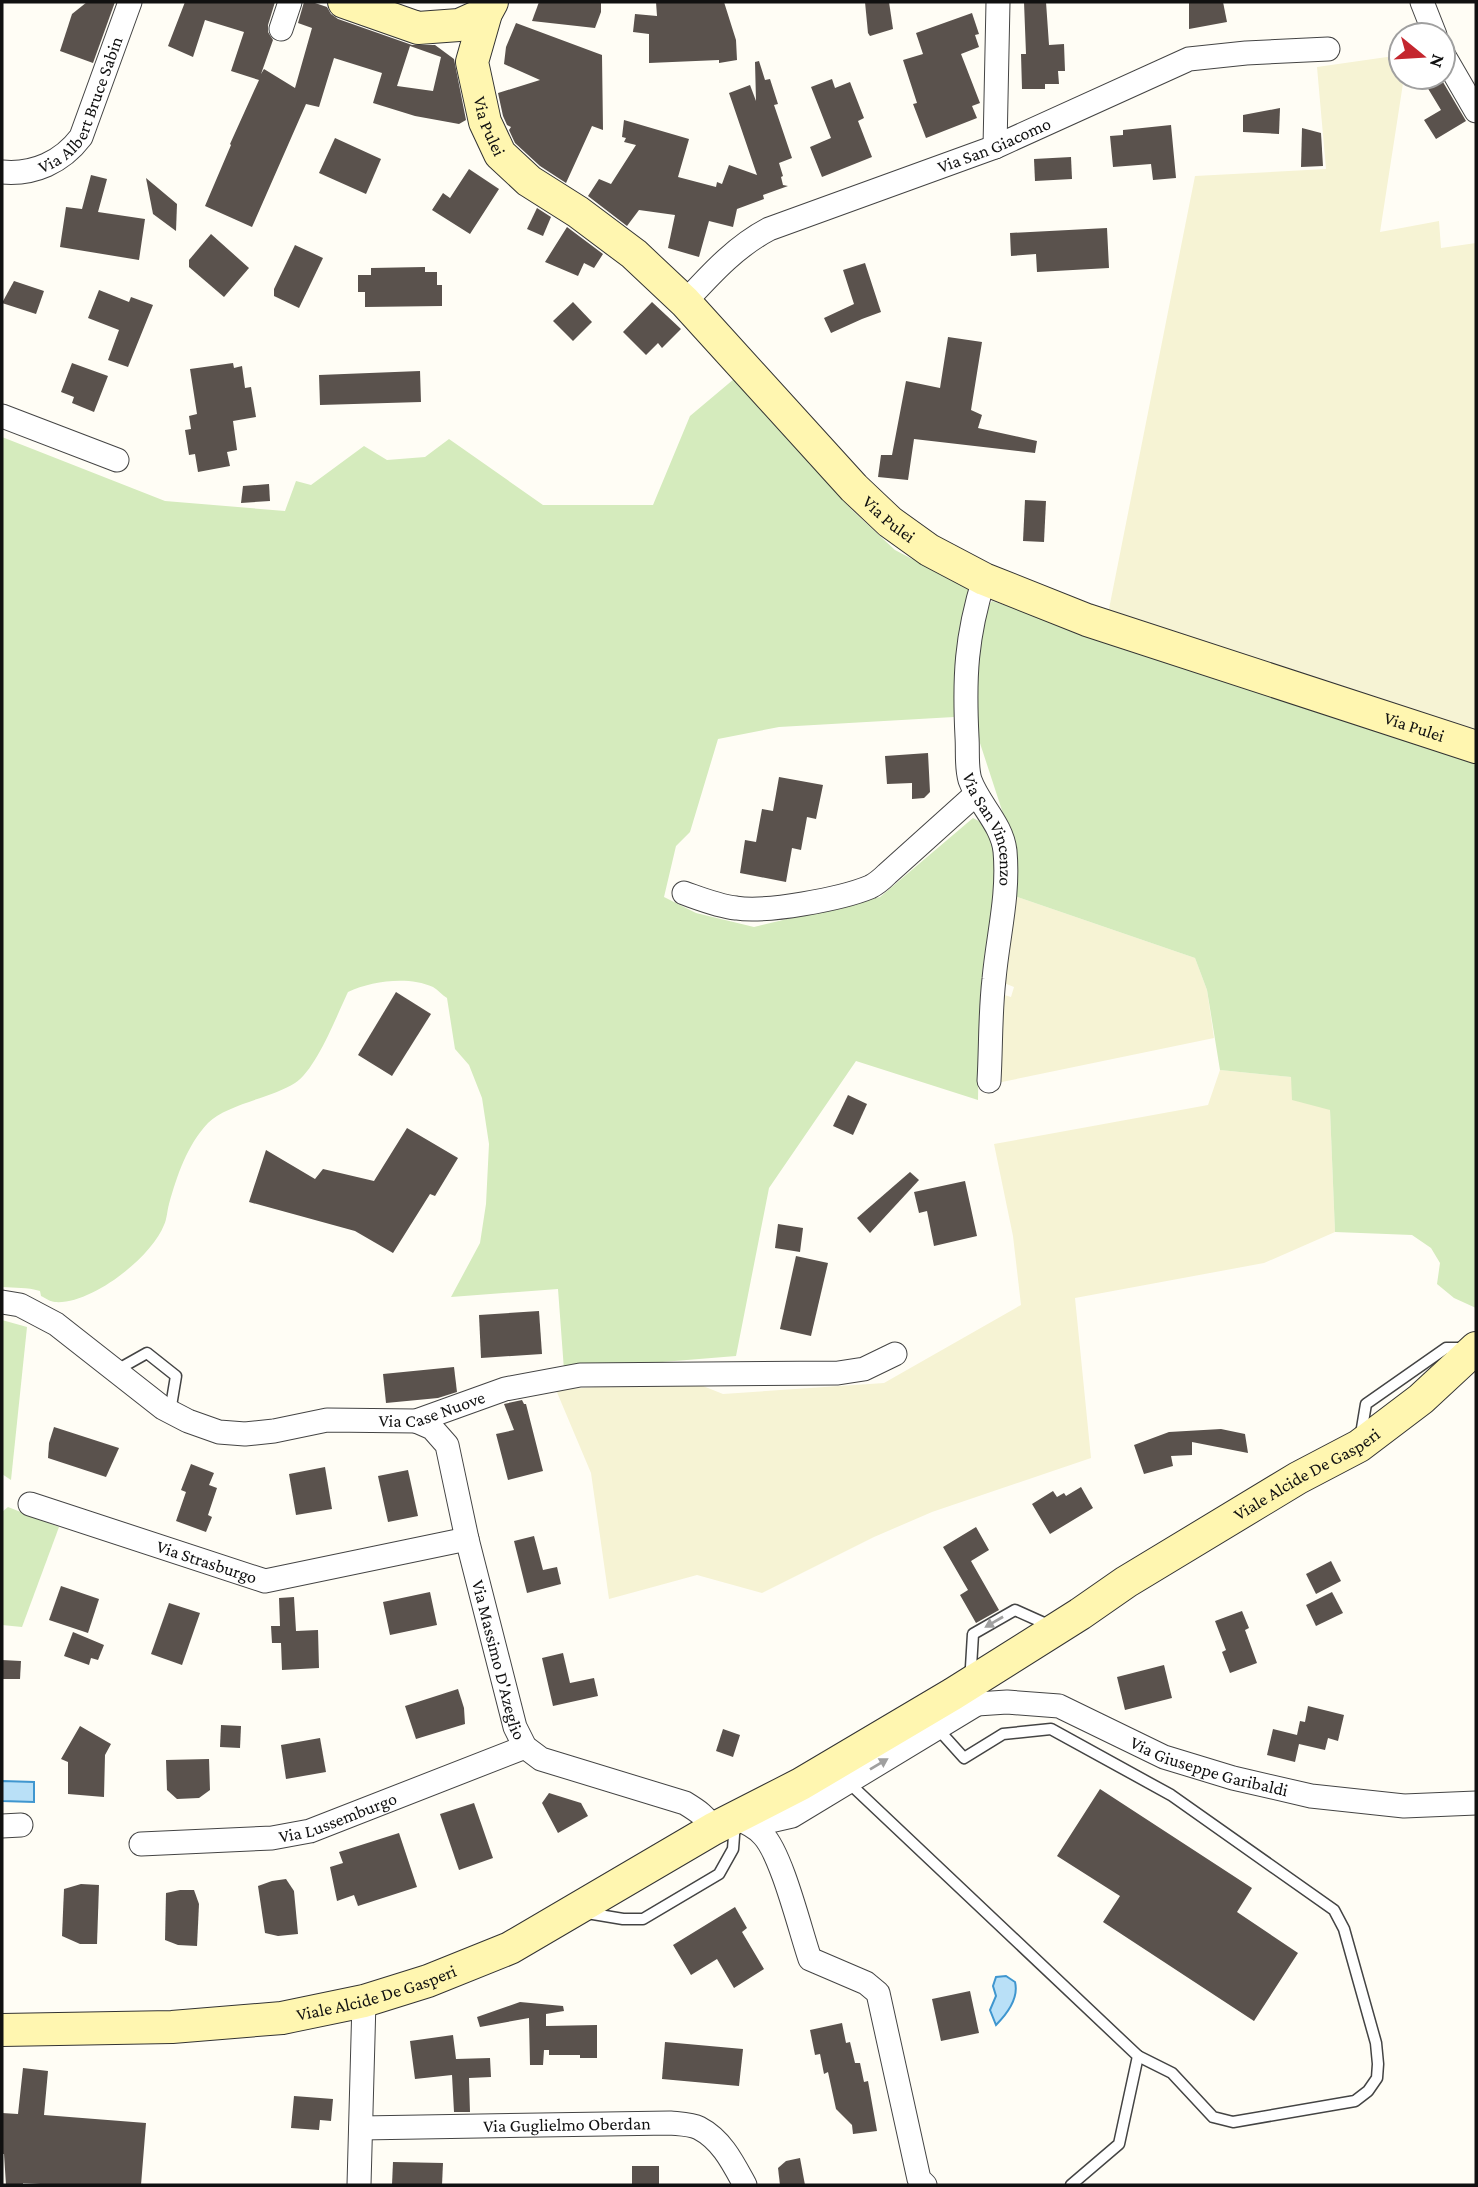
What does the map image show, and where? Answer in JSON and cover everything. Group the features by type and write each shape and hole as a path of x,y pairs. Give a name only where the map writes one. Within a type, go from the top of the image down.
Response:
{"main road":[{"path":"344,2 418,28 454,45 472,62 489,7"},
{"path":"418,28 459,25 489,7"},
{"name":"Via Pulei","path":"472,62 485,122 500,154 529,181 578,212 634,254 685,302 854,488 890,522 929,550 984,579 1087,620 1476,747"},
{"name":"Viale Alcide De Gasperi","path":"1126,1582 1298,1478 1359,1446 1421,1399 1476,1348"},
{"path":"736,1820 796,1772 1075,1604 1126,1582"},
{"path":"736,1820 965,1699 1126,1582"},
{"name":"Viale Alcide De Gasperi","path":"2,2030 172,2027 254,2021 364,2001 428,1982 510,1948 736,1820"}],"street":[{"name":"Via Albert Bruce Sabin","path":"2,172 38,169 68,153 81,137 130,2"},
{"path":"281,29 290,2"},
{"path":"995,147 998,2"},
{"path":"1422,2 1429,21"},
{"name":"Via San Giacomo","path":"685,302 724,260 769,229 995,147 1189,59 1328,49"},
{"path":"1457,78 1476,111"},
{"path":"2,416 117,460"},
{"name":"Via San Vincenzo","path":"984,579 973,615 965,687 969,776 976,794 1000,832 1005,849 1005,887 994,979 989,1081"},
{"path":"684,893 726,906 761,910 852,893 873,886 976,794"},
{"name":"Via Case Nuove","path":"2,1302 38,1312 170,1412 219,1432 245,1434 327,1420 416,1421 505,1389 580,1375 838,1373 864,1369 895,1354"},
{"name":"Via Massimo D'Azeglio","path":"416,1421 432,1428 447,1445 467,1539 515,1727 525,1747 541,1759 685,1804 708,1819 736,1820 765,1837 779,1865 810,1959 866,1983 878,1993 919,2179 925,2185"},
{"name":"Via Strasburgo","path":"30,1504 265,1581 467,1539"},
{"path":"685,1804 724,1810 736,1820 792,1816 937,1728 965,1699"},
{"name":"Via Giuseppe Garibaldi","path":"965,1699 1059,1706 1164,1757 1311,1796 1404,1806 1476,1803"},
{"name":"Via Lussemburgo","path":"141,1844 272,1838 310,1832 525,1747"},
{"path":"779,1865 781,1844 792,1816"},
{"path":"359,2185 364,2001"},
{"name":"Via Guglielmo Oberdan","path":"361,2128 670,2123 697,2126 719,2143 732,2160 745,2185"}],"lane":[{"path":"116,1371 147,1353 177,1376 170,1412"},
{"path":"848,1782 1139,2056 1172,2073 1213,2117 1233,2122 1355,2101 1368,2091 1377,2078 1376,2043 1344,1929 1334,1910 1171,1794 1051,1728 1003,1734 964,1758 937,1728"},
{"path":"574,1910 623,1919 643,1919 719,1874 733,1849 736,1820"},
{"path":"1072,2185 1119,2144 1139,2056"}],"shaded area":[{"path":"1387,57 1387,91 1402,91 1380,232 1439,221 1441,248 1476,243 1476,735 1108,614 1195,176 1326,169 1317,67"},
{"path":"1012,895 1195,958 1207,990 1214,1038 997,1083 998,993 1011,997 1014,987 999,981"},
{"path":"1220,1070 1291,1077 1330,1110 1335,1232 1264,1263 1075,1298 1091,1458 932,1512 874,1537 762,1593 697,1575 609,1599 591,1473 556,1390 688,1380 723,1394 884,1383 1021,1305 1013,1236 994,1144 1208,1105"}],"green space":[{"path":"734,379 852,510 895,550 969,589 957,651 954,717 779,727 718,739 690,832 676,846 664,897 696,913 754,927 880,897 973,818 988,826 994,882 981,991 978,1100 856,1061 769,1188 736,1356 564,1370 558,1289 451,1297 480,1243 486,1204 489,1144 482,1098 469,1065 455,1049 447,998 433,987 413,982 368,985 348,992 318,1055 311,1067 295,1083 226,1111 208,1123 194,1141 184,1161 165,1223 157,1238 134,1264 102,1287 70,1301 53,1302 41,1296 40,1291 2,1287 2,437 165,501 285,511 296,481 311,485 364,446 387,460 425,457 449,439 543,505 653,505 690,416"},
{"path":"992,601 1476,760 1476,1308 1454,1298 1437,1284 1440,1263 1431,1248 1412,1235 1335,1232 1330,1110 1292,1100 1291,1077 1220,1070 1207,990 1195,958 1012,895 1012,841 977,734 974,644 981,615"},
{"path":"2,1320 27,1327 11,1480 2,1474"},
{"path":"8,1507 59,1527 22,1627 2,1625 2,1512"}],"water":[{"path":"2,1781 34,1782 34,1802 2,1801"},
{"path":"1006,1976 1015,1982 1014,2000 996,2025 990,2010 996,1996 993,1986 996,1977"}],"building":[{"path":"87,2 115,2 93,63 60,51 72,14"},
{"path":"185,2 275,2 268,25 268,32 273,40 261,74 264,69 295,88 312,28 298,23 304,2 312,2 327,7 338,19 412,45 435,45 454,59 466,120 459,124 415,116 373,103 382,73 334,58 319,107 306,104 252,227 205,206 259,80 231,71 244,32 205,20 193,57 168,46","holes":["410,46 441,57 433,91 397,86"]},
{"path":"539,2 601,2 601,12 595,28 532,21"},
{"path":"656,2 724,2 736,40 737,60 719,63 719,60 649,63 649,34 633,32 635,14 657,16"},
{"path":"865,2 889,2 893,29 870,36"},
{"path":"1024,2 1046,2 1049,45 1064,44 1065,71 1058,71 1059,84 1045,84 1045,89 1022,89 1021,54 1026,54"},
{"path":"1189,2 1223,2 1227,22 1189,29"},
{"path":"972,13 979,34 975,35 979,47 961,54 980,103 972,106 977,118 926,138 913,104 917,103 903,60 923,54 916,33"},
{"path":"516,23 602,55 603,130 592,126 566,183 540,166 515,143 509,130 511,127 503,116 498,93 540,80 504,64 506,47"},
{"path":"759,61 765,80 770,79 778,104 774,105 792,158 779,163 783,185 788,186 737,209 733,227 709,221 699,257 668,248 675,215 639,210 627,226 588,196 599,179 611,184 636,145 624,142 624,120 689,139 678,177 716,187 717,182 722,184 729,165 757,175 729,93 750,85 756,101 755,62"},
{"path":"832,79 835,88 850,82 864,118 858,121 872,157 822,177 810,147 831,138 811,87"},
{"path":"1429,91 1448,91 1466,121 1436,139 1424,120 1441,110"},
{"path":"1280,108 1279,134 1243,132 1243,115"},
{"path":"1171,125 1176,178 1153,180 1151,164 1113,167 1110,136 1123,135 1123,130"},
{"path":"1302,128 1321,133 1323,166 1301,167"},
{"path":"335,138 381,159 366,194 319,173"},
{"path":"1071,157 1072,179 1035,181 1034,159"},
{"path":"469,169 499,189 470,234 432,210 443,193 450,198"},
{"path":"91,175 107,179 98,212 145,219 139,260 60,247 66,207 82,209"},
{"path":"146,178 177,204 176,231 153,214"},
{"path":"537,208 551,217 543,236 527,229"},
{"path":"567,227 603,254 594,268 584,263 578,276 545,262"},
{"path":"1107,228 1109,268 1037,272 1036,254 1011,256 1010,233"},
{"path":"211,234 249,268 224,297 189,267 189,260"},
{"path":"295,245 323,258 299,308 274,296 274,289"},
{"path":"865,263 881,312 831,333 824,318 854,304 843,270"},
{"path":"425,267 425,272 437,272 437,285 442,285 442,306 365,307 365,292 358,292 358,275 371,275 371,268"},
{"path":"14,281 44,291 36,314 2,303"},
{"path":"99,290 129,302 131,297 153,305 128,367 108,360 119,330 88,318"},
{"path":"573,302 592,322 573,341 553,321"},
{"path":"652,302 681,329 662,348 658,343 646,355 623,332"},
{"path":"948,337 982,342 971,410 982,415 978,428 1037,441 1035,453 914,439 908,480 878,477 881,455 892,455 906,381 940,388"},
{"path":"72,363 108,376 94,412 72,403 74,397 61,392"},
{"path":"233,363 234,368 242,366 245,388 251,387 256,417 233,421 237,450 227,452 230,466 198,472 195,454 189,455 185,430 191,429 189,416 197,414 190,369"},
{"path":"420,371 421,402 320,405 319,375"},
{"path":"269,484 270,501 241,503 243,486"},
{"path":"1025,500 1046,501 1044,542 1023,541"},
{"path":"928,753 930,792 924,798 912,799 912,783 887,784 885,756"},
{"path":"779,777 823,785 816,819 807,817 801,850 792,848 786,882 740,873 745,840 756,842 762,809 773,811"},
{"path":"396,992 431,1014 392,1076 358,1055"},
{"path":"848,1095 867,1104 853,1135 833,1126"},
{"path":"407,1128 458,1158 435,1196 430,1194 393,1253 355,1231 249,1202 266,1150 315,1179 323,1169 374,1181"},
{"path":"910,1172 919,1180 870,1233 857,1218"},
{"path":"965,1181 977,1236 934,1246 927,1211 919,1213 914,1192"},
{"path":"778,1224 803,1228 800,1252 775,1248"},
{"path":"796,1256 828,1263 811,1336 780,1329"},
{"path":"539,1311 542,1354 481,1358 479,1315"},
{"path":"454,1367 457,1392 438,1398 386,1403 383,1374"},
{"path":"522,1400 526,1404 543,1471 508,1480 496,1434 514,1430 504,1404"},
{"path":"54,1427 119,1448 106,1477 48,1458"},
{"path":"1221,1429 1245,1434 1248,1453 1192,1442 1192,1455 1171,1456 1173,1466 1144,1474 1134,1445 1169,1432"},
{"path":"191,1464 214,1473 209,1485 217,1488 208,1515 212,1517 206,1532 176,1521 186,1492 181,1490"},
{"path":"325,1467 332,1509 296,1515 289,1474"},
{"path":"408,1470 418,1516 388,1522 378,1476"},
{"path":"1081,1487 1093,1508 1050,1534 1032,1504 1053,1491 1057,1497 1064,1493 1066,1496"},
{"path":"976,1527 989,1550 971,1561 999,1610 976,1623 960,1595 968,1590 943,1547"},
{"path":"534,1536 543,1570 557,1567 561,1584 527,1593 514,1541"},
{"path":"1331,1561 1341,1581 1316,1594 1306,1574"},
{"path":"61,1586 99,1599 88,1633 49,1620"},
{"path":"430,1592 437,1625 390,1635 383,1602"},
{"path":"1332,1592 1343,1613 1316,1626 1306,1605"},
{"path":"294,1597 296,1631 318,1630 319,1668 282,1670 281,1643 272,1643 271,1626 280,1626 279,1598"},
{"path":"169,1603 200,1613 182,1665 151,1654"},
{"path":"1242,1611 1249,1628 1245,1630 1257,1663 1230,1673 1222,1652 1226,1650 1215,1621"},
{"path":"73,1632 104,1645 98,1660 91,1658 89,1665 64,1656"},
{"path":"563,1653 570,1683 594,1678 598,1696 553,1706 542,1658"},
{"path":"2,1660 21,1661 20,1679 2,1679"},
{"path":"1164,1665 1172,1698 1125,1710 1117,1677"},
{"path":"458,1689 464,1708 465,1724 416,1739 405,1706"},
{"path":"1308,1706 1344,1715 1338,1741 1328,1738 1325,1750 1299,1744 1295,1762 1267,1755 1273,1729 1297,1735 1300,1721 1305,1722"},
{"path":"221,1725 241,1726 240,1748 220,1747"},
{"path":"80,1726 111,1744 105,1755 104,1797 68,1794 68,1762 61,1759"},
{"path":"723,1729 740,1735 733,1757 716,1751"},
{"path":"320,1738 326,1772 286,1779 281,1745"},
{"path":"209,1759 210,1790 199,1798 177,1799 167,1790 166,1760"},
{"path":"1100,1789 1252,1888 1237,1912 1298,1953 1254,2021 1103,1922 1120,1896 1057,1856"},
{"path":"549,1793 581,1803 588,1816 558,1833 542,1803"},
{"path":"474,1803 493,1858 459,1870 440,1814"},
{"path":"399,1833 417,1887 358,1906 354,1895 337,1901 330,1867 343,1863 339,1852"},
{"path":"286,1879 294,1891 298,1934 278,1936 265,1933 258,1886"},
{"path":"81,1884 99,1885 97,1944 80,1944 62,1936 64,1889"},
{"path":"194,1890 199,1904 197,1946 178,1945 165,1940 166,1893"},
{"path":"735,1907 747,1928 742,1932 764,1969 734,1988 717,1959 691,1975 673,1945"},
{"path":"970,1991 979,2033 941,2041 932,1999"},
{"path":"520,2002 563,2006 564,2011 546,2014 546,2026 597,2025 597,2058 549,2055 549,2050 544,2050 543,2065 530,2065 529,2018 480,2027 477,2017"},
{"path":"842,2023 846,2043 850,2042 855,2063 860,2063 864,2082 868,2081 877,2131 853,2134 852,2125 836,2109 828,2072 824,2074 820,2054 815,2055 810,2030"},
{"path":"453,2035 456,2059 490,2058 491,2077 469,2078 470,2112 454,2112 452,2075 415,2079 410,2041"},
{"path":"665,2042 743,2049 739,2086 662,2079"},
{"path":"23,2068 48,2071 44,2115 146,2123 141,2185 6,2185 2,2154 2,2113 18,2114"},
{"path":"294,2096 333,2099 331,2121 320,2120 319,2130 291,2128"},
{"path":"800,2158 805,2185 780,2185 778,2168 786,2161"},
{"path":"393,2162 443,2163 442,2185 392,2185"},
{"path":"632,2166 659,2166 659,2185 632,2185"}]}
